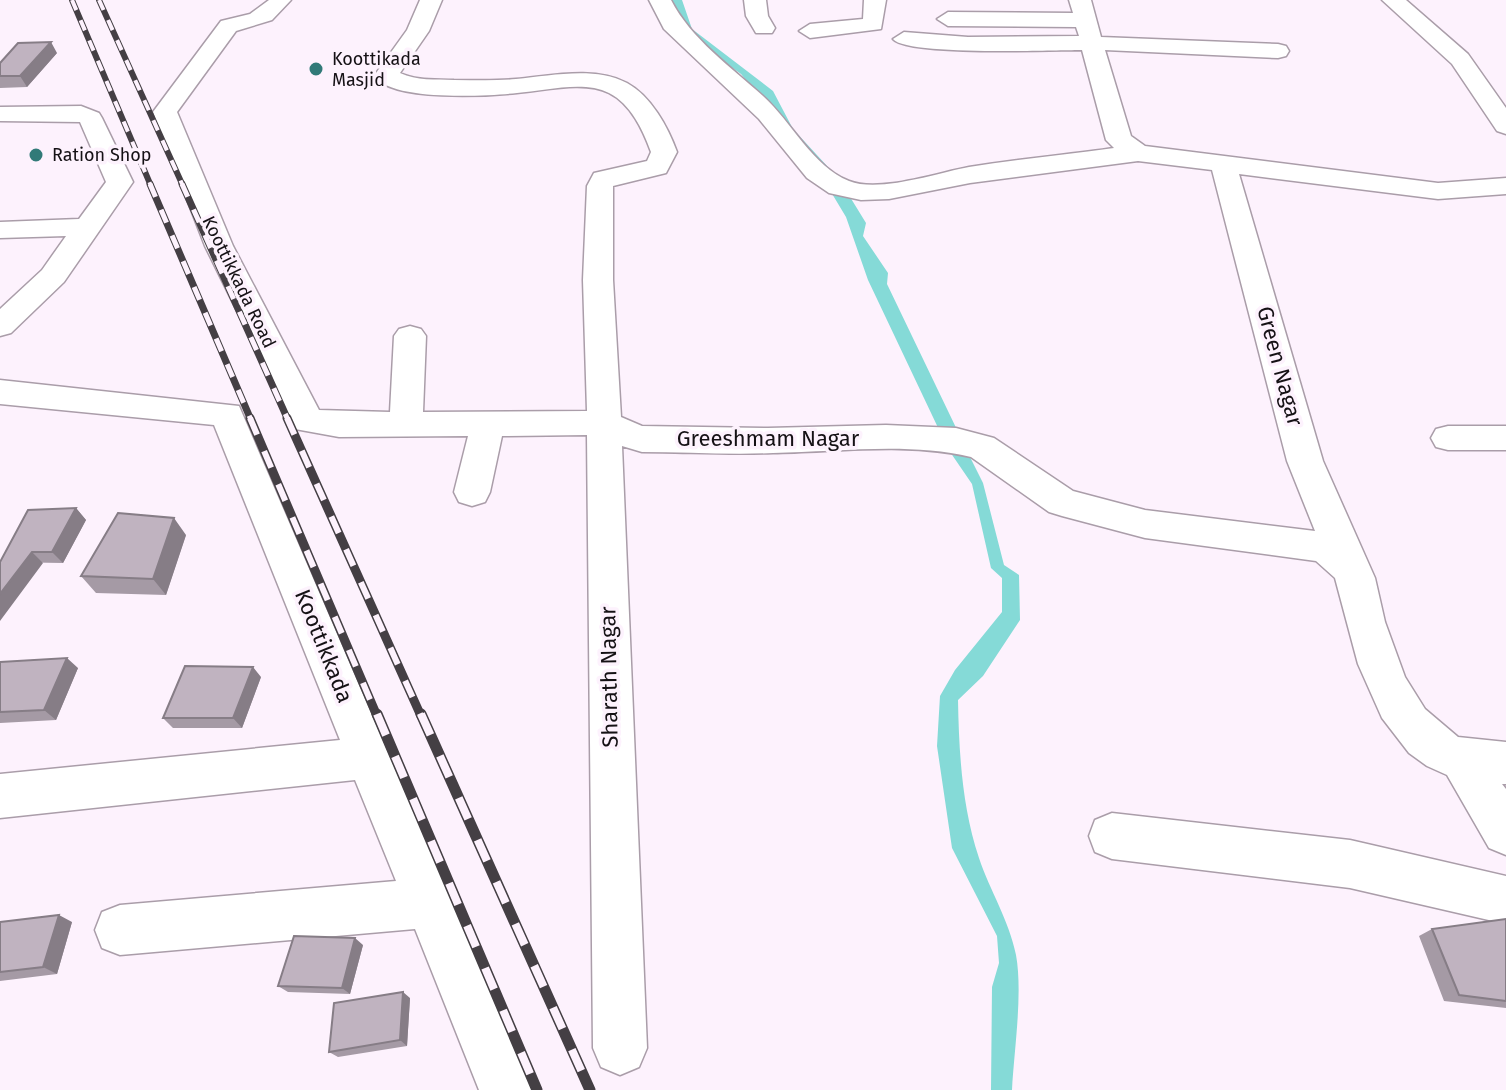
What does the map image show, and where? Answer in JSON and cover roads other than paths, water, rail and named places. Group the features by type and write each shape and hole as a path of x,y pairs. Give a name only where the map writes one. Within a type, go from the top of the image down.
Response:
{"street":[{"name":"Koottikkada Road","path":"280,0 273,10 255,22 229,26 165,112 219,246 307,420 339,425 406,424"},
{"path":"410,336 406,424 604,423 598,280 600,186 603,179 657,167 664,152 660,140 642,113 619,88 606,84 591,82 502,87 409,86 395,83 386,76 418,31 431,0"},
{"path":"660,0 672,24 768,114 816,172 839,187 861,192 889,191 970,175 1138,153 1438,191 1506,186"},
{"path":"755,0 757,16 764,28"},
{"path":"810,31 873,24 875,0"},
{"path":"1393,0 1460,59 1506,126"},
{"path":"918,19 1083,10 1119,140 1138,153"},
{"path":"904,39 995,45 1092,43 1278,51"},
{"path":"0,114 81,113 90,118 120,182 53,276 0,326"},
{"name":"Green Nagar","path":"1224,166 1305,461 1347,562"},
{"path":"0,230 87,227"},
{"name":"Koottikkada","path":"0,392 227,414 506,1090"},
{"path":"472,492 488,423"},
{"name":"Greeshmam Nagar","path":"604,423 621,433 642,439 768,441 886,437 956,441 982,447 1062,502 1145,524 1324,547 1343,556 1347,562"},
{"name":"Sharath Nagar","path":"604,423 620,1048"},
{"path":"1448,438 1506,438"},
{"path":"1347,562 1355,571 1365,621 1401,715 1434,746 1485,762 1506,832"},
{"path":"0,796 370,758"},
{"path":"1112,836 1350,864 1506,900"},
{"path":"120,930 430,903"}],"railway":[{"path":"72,0 151,186"},
{"path":"99,0 183,186"},
{"path":"150,184 251,420"},
{"path":"182,184 288,420"},
{"path":"250,418 377,716"},
{"path":"287,418 421,716"},
{"path":"377,714 537,1090"},
{"path":"421,714 590,1090"}],"place":[{"name":"Koottikada Masjid","path":"316,69"},
{"name":"Ration Shop","path":"36,155"}]}
